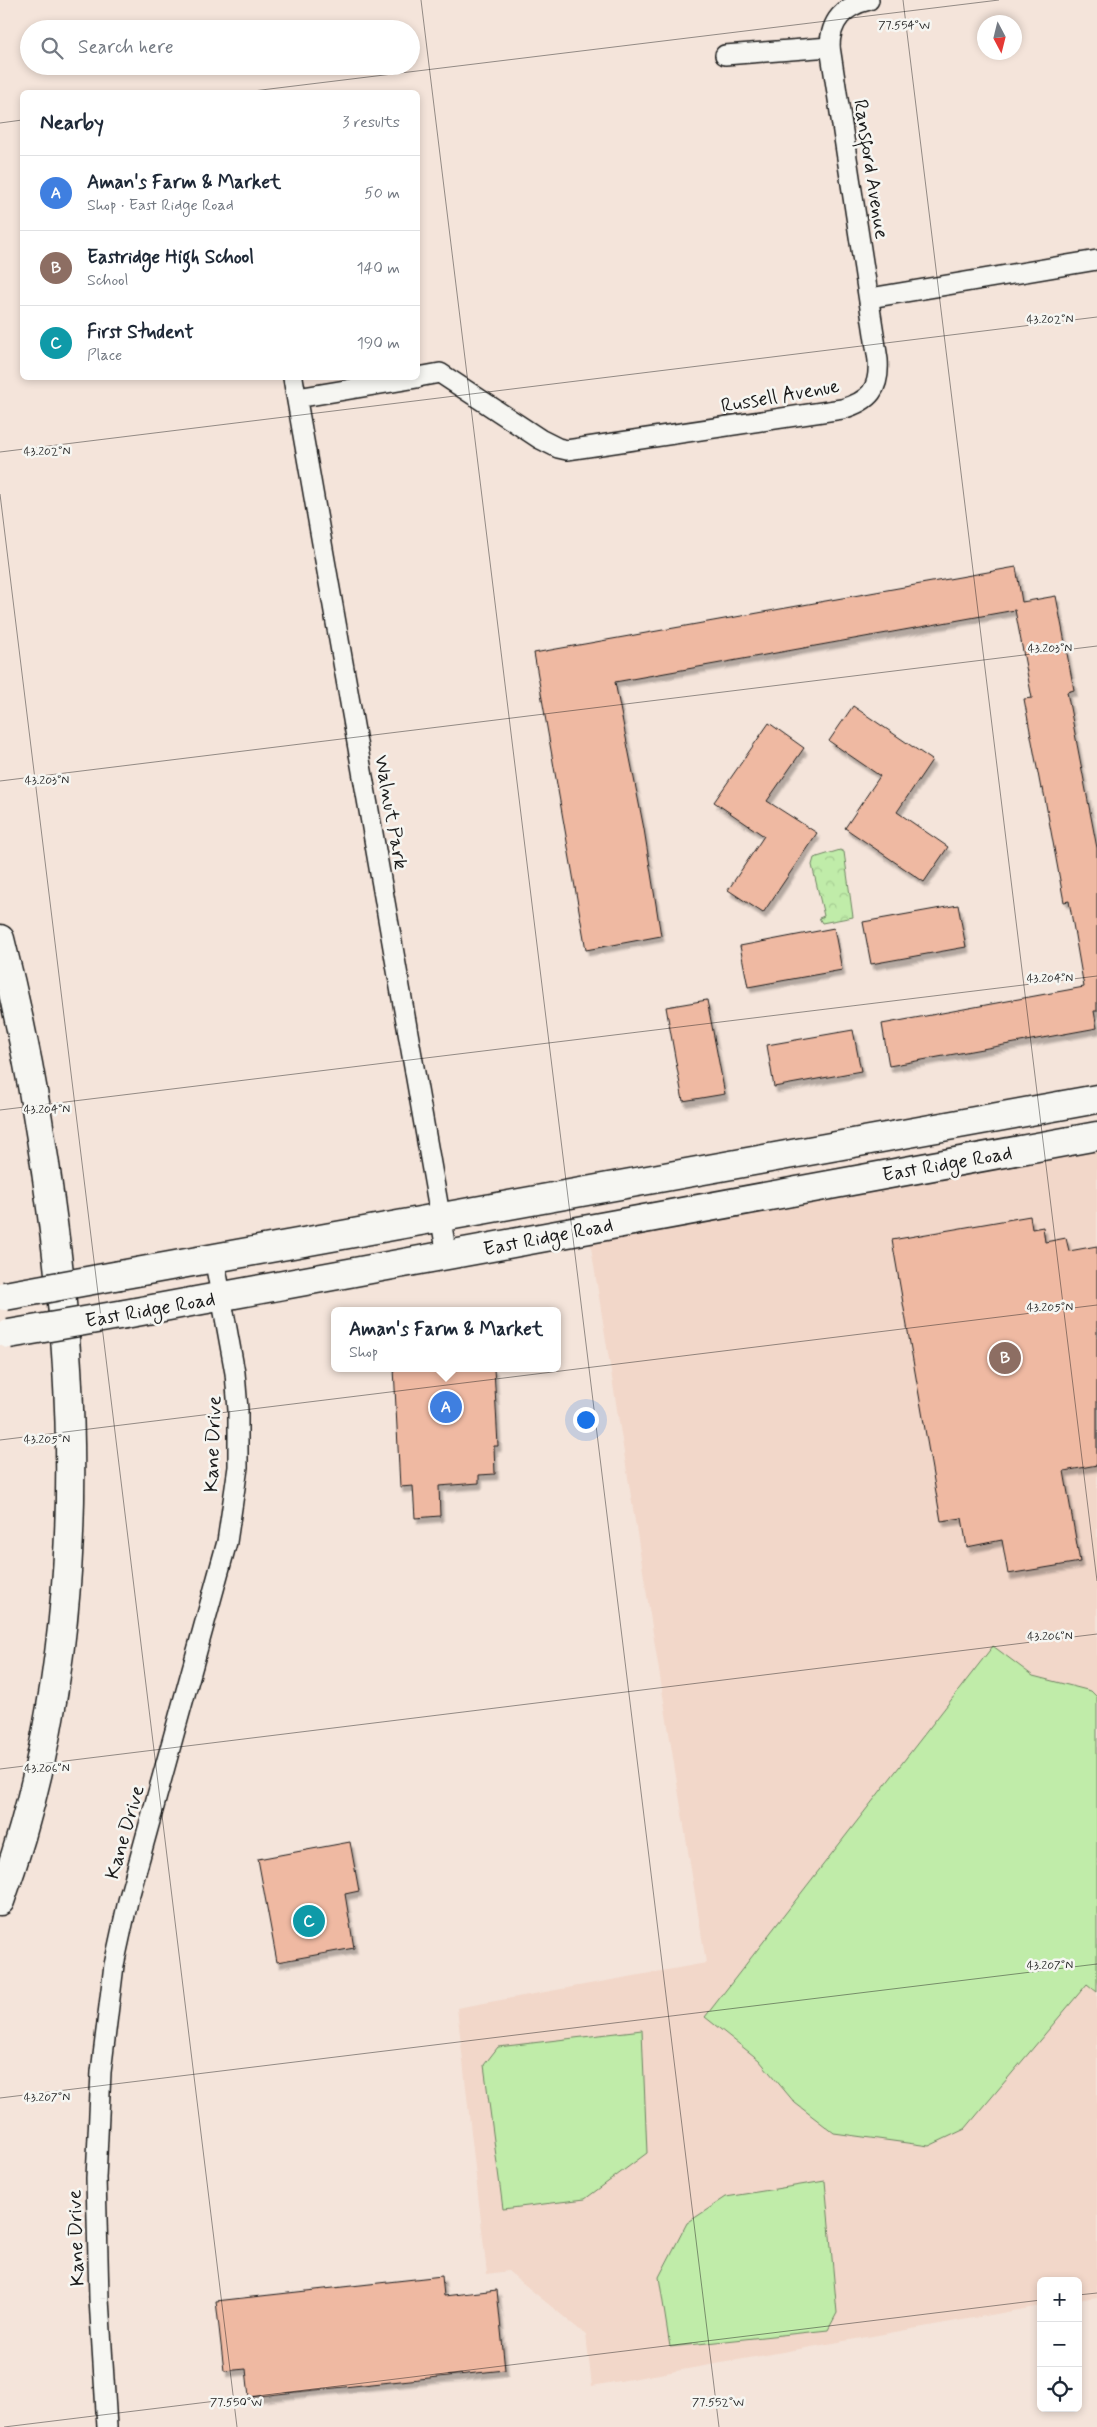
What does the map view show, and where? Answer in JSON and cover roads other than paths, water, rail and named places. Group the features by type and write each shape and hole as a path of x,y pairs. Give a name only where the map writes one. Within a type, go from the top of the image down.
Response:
{"main road":[{"path":"0,939 27,1057 54,1227 67,1346 72,1495 66,1604 56,1676 35,1783 0,1901"},
{"name":"East Ridge Road","path":"2,1297 214,1257 1097,1099"},
{"name":"East Ridge Road","path":"5,1335 1097,1136"}],"street":[{"name":"Ransford Avenue","path":"868,0 852,6 841,13 834,22 830,35 830,47 870,298"},
{"path":"725,55 830,47"},
{"path":"870,298 1097,260"},
{"name":"Russell Avenue","path":"420,377 440,374 540,439 558,448 567,450 842,409 862,401 871,394 877,385 878,360 870,298"},
{"name":"Walnut Park","path":"293,380 448,1255"},
{"name":"Russell Avenue","path":"296,398 400,380"},
{"name":"Kane Drive","path":"107,2427 99,2299 96,2178 101,2072 114,1965 128,1902 228,1532 238,1468 238,1410 235,1373 214,1257"}],"place":[{"name":"Eastridge High School","path":"1005,1358"},
{"name":"Aman's Farm & Market","path":"446,1407"},
{"name":"First Student","path":"309,1921"}]}
